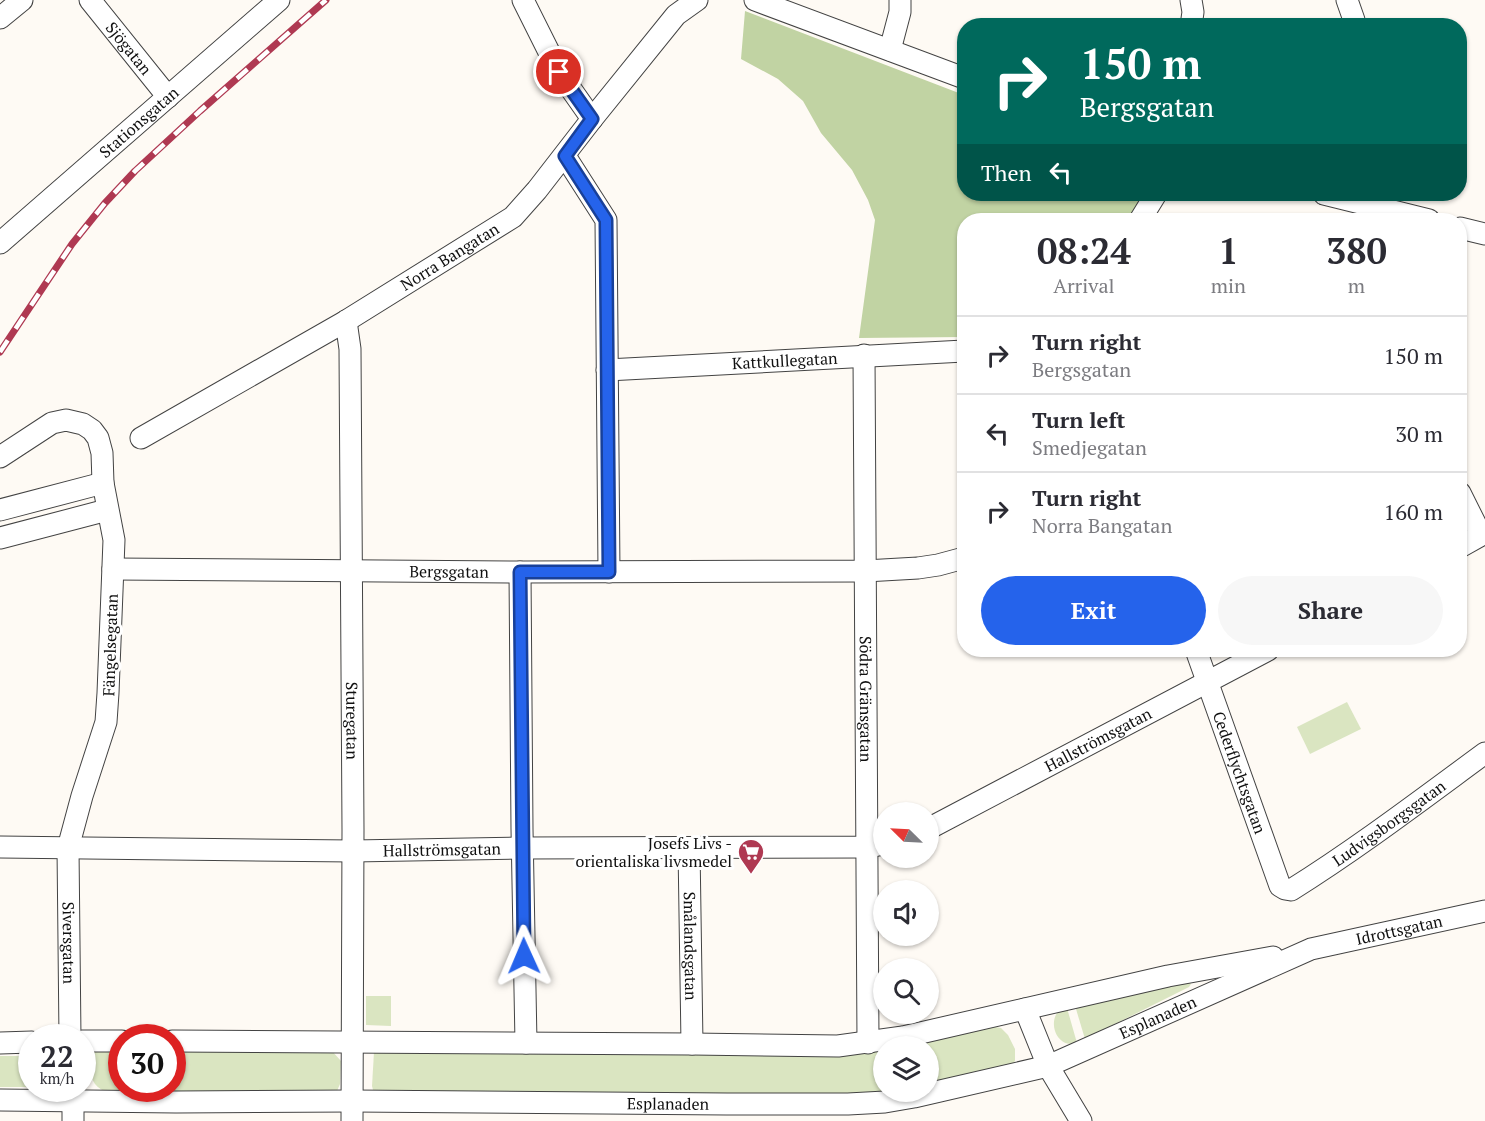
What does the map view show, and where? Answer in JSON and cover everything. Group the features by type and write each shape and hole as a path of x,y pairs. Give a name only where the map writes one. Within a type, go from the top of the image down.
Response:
{"street":[{"path":"0,18 22,0"},
{"name":"Sjögatan","path":"90,0 168,97"},
{"name":"Stationsgatan","path":"0,243 279,0"},
{"path":"523,0 559,72 592,119"},
{"name":"Norra Bangatan","path":"141,438 345,321 513,217 565,156 676,15 697,0"},
{"path":"755,0 957,75"},
{"path":"890,50 900,12 900,0"},
{"path":"1191,0 1192,18"},
{"path":"1347,0 1353,18"},
{"path":"565,156 606,220 609,572"},
{"path":"1352,201 1401,213"},
{"path":"1467,230 1485,234"},
{"name":"Sturegatan","path":"345,321 350,349 353,1111"},
{"name":"Kattkullegatan","path":"607,370 957,351"},
{"name":"Södra Gränsgatan","path":"864,356 865,571 874,802"},
{"name":"Fängelsegatan","path":"0,457 52,423 66,420 83,424 92,430 98,438 102,453 103,483 114,540 106,722 68,848"},
{"path":"0,510 103,483"},
{"path":"1467,505 1483,534 1467,542"},
{"path":"0,538 107,510"},
{"name":"Bergsgatan","path":"113,569 520,572 865,571 918,568 957,560"},
{"path":"520,572 526,1043"},
{"name":"Cederflychtsgatan","path":"1198,657 1280,886 1291,891"},
{"name":"Hallströmsgatan","path":"939,823 1255,657"},
{"name":"Ludvigsborgsgatan","path":"1291,891 1386,826 1485,753"},
{"name":"Hallströmsgatan","path":"0,847 353,851 873,845"},
{"name":"Siversgatan","path":"68,848 70,1024"},
{"name":"Smålandsgatan","path":"689,848 692,1044"},
{"name":"Södra Gränsgatan","path":"868,1043 875,868"},
{"name":"Idrottsgatan","path":"1309,950 1485,910"},
{"name":"Esplanaden","path":"186,1041 827,1046 868,1043 1168,976 1309,950"},
{"name":"Esplanaden","path":"0,1100 73,1103 176,1102 353,1111 885,1102 1048,1066 1309,950"},
{"path":"1025,1009 1048,1066 1081,1121"},
{"path":"0,1043 18,1042"}],"green space":[{"path":"745,11 957,92 957,201 1139,201 1132,213 957,213 957,337 859,338 875,220 868,200 852,170 821,133 803,101 778,79 741,59"},
{"path":"1347,702 1361,729 1310,754 1297,727"},
{"path":"1186,980 1191,984 1189,987 1085,1039 1076,1009 1077,1005"},
{"path":"366,996 391,996 391,1026 366,1025"},
{"path":"1067,1008 1077,1043 1064,1042 1056,1034 1054,1028 1058,1012"},
{"path":"989,1026 1001,1028 1008,1035 1015,1049 1015,1061 1010,1068 939,1085 939,1037"},
{"path":"873,1049 873,1094 857,1097 374,1094 372,1086 374,1052"},
{"path":"96,1050 108,1050 107,1093 96,1085"},
{"path":"186,1050 332,1051 341,1061 340,1084 337,1091 186,1092"},
{"path":"0,1056 18,1056 18,1087 0,1087"}],"railway":[{"path":"0,352 72,244 105,203 135,171 200,111 326,0"}],"place":[{"name":"Josefs Livs - orientaliska livsmedel","path":"751,875"}],"route":[{"path":"524,956 520,572 609,572 606,220 565,156 592,119 559,72"}]}
